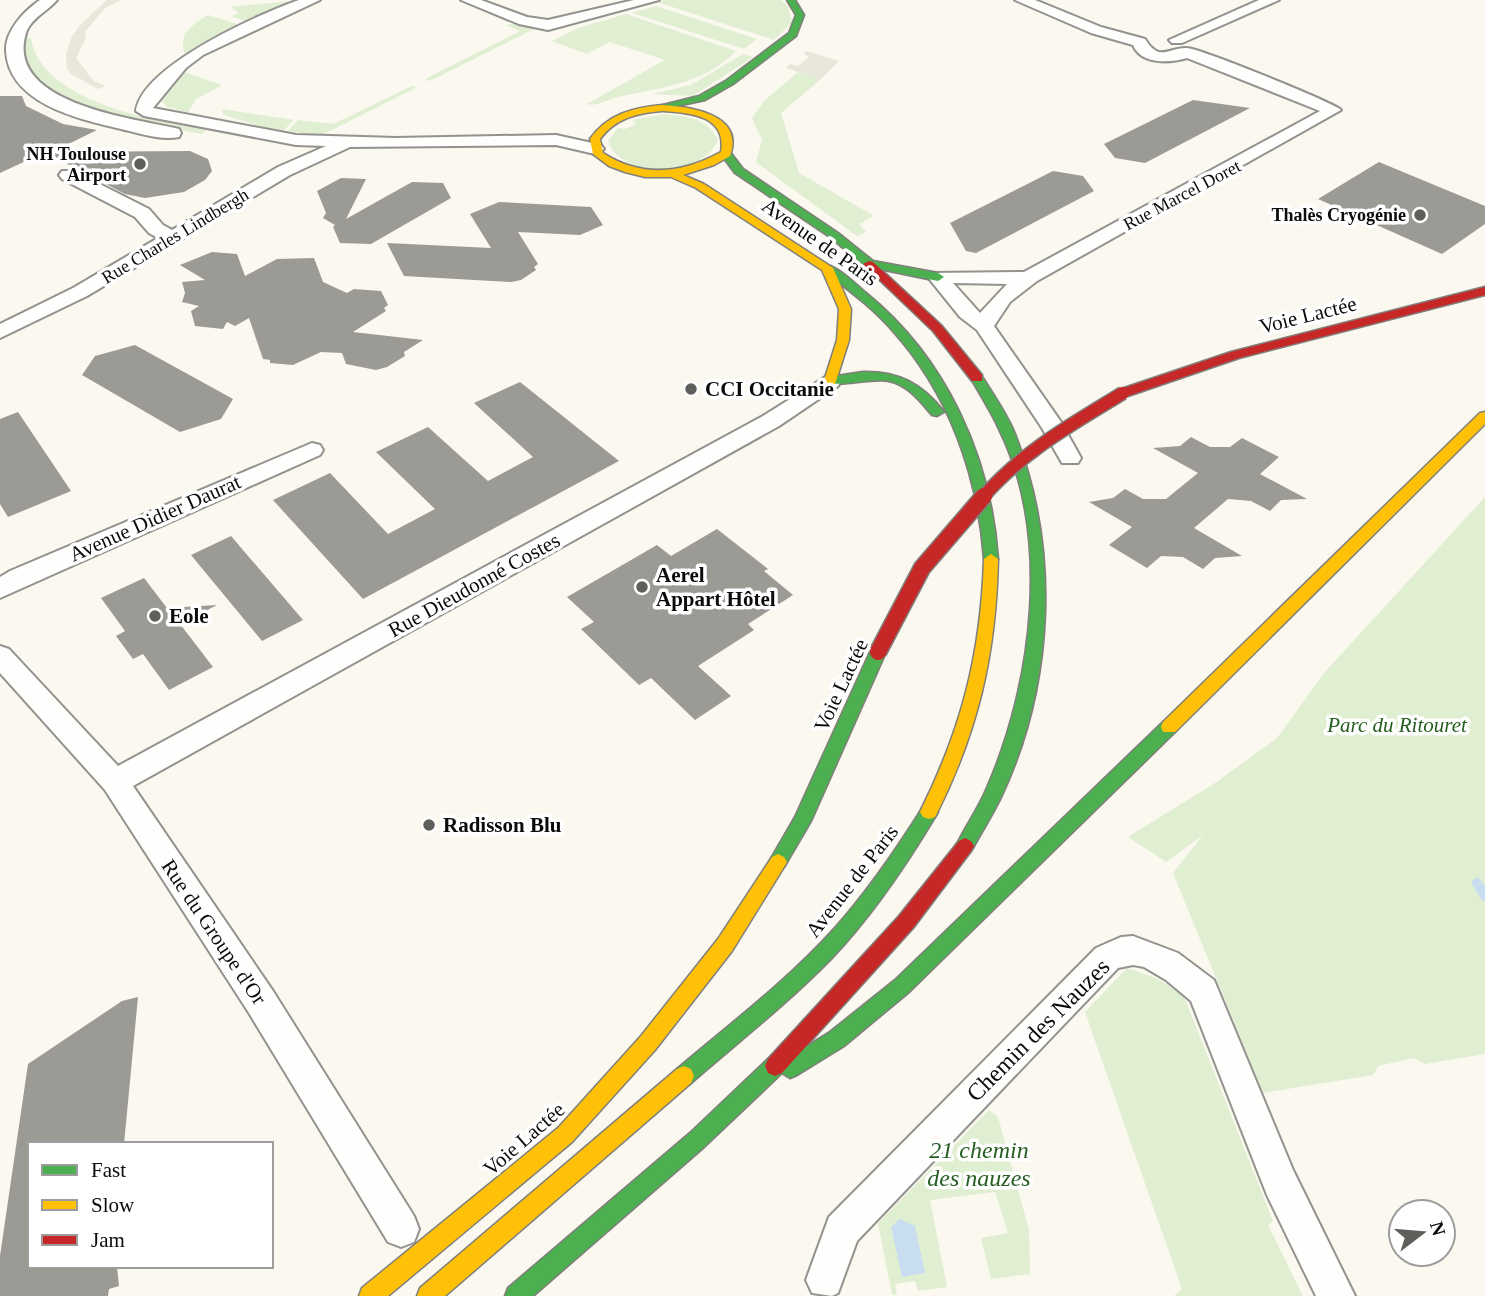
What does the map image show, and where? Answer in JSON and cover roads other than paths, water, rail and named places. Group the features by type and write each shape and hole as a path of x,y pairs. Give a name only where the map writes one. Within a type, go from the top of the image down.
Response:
{"main road":[{"path":"662,108 693,111 728,122 731,141 726,154 698,169 674,174 646,174 622,169 604,160 595,149 595,139 606,124 630,113 662,108 709,95 793,34 800,15 790,0"},
{"path":"782,64 812,39"},
{"name":"Avenue de Paris","path":"726,154 739,171 834,235 869,264 932,323 967,366 993,403 1014,449 1032,510 1040,576 1038,634 1027,694 1006,764 965,845 906,924 754,1087"},
{"name":"Avenue de Paris","path":"428,1296 806,971 845,930 894,869 933,805 958,753 973,709 989,629 993,569 990,535 979,478 972,450 958,420 923,362 881,312 827,268 700,186 674,174"},
{"path":"869,264 938,277"},
{"path":"827,268 845,309 844,340 830,382"},
{"name":"Voie Lactée","path":"370,1296 565,1135 648,1043 725,945 802,821 878,652 922,568 999,478 1043,441 1123,393 1235,355 1485,291"},
{"path":"830,382 871,373 902,377 919,388 979,478"},
{"path":"516,1296 754,1087 815,1054 888,1000 1485,416"}],"street":[{"path":"37,0 27,7 6,32 9,53 18,80 65,111 123,127 249,141 278,138"},
{"path":"9,53 17,31 36,8 50,0"},
{"path":"313,0 284,10 188,59 144,107 144,111 278,138 351,142 556,141 595,149"},
{"path":"468,0 524,20 548,24 652,0"},
{"path":"1022,0 1096,30 1151,38 1182,46"},
{"path":"1151,38 1143,50 1157,56 1175,57 1182,46 1272,0"},
{"path":"1104,17 1151,38"},
{"name":"Rue Marcel Doret","path":"984,326 992,308 1000,299 1030,278 1334,110 1182,46"},
{"name":"Rue Charles Lindbergh","path":"0,332 80,292 284,171 351,142"},
{"path":"68,175 142,213 156,229 172,237"},
{"path":"938,277 967,313 984,326 1053,428 1070,458"},
{"name":"Rue Marcel Doret","path":"938,277 1030,278"},
{"name":"Rue Dieudonné Costes","path":"115,782 771,421 830,382"},
{"name":"Avenue Didier Daurat","path":"0,589 19,577 312,450"},
{"name":"Rue du Groupe d'Or","path":"0,656 115,782 261,1002 401,1229"},
{"name":"Chemin des Nauzes","path":"825,1280 842,1230 1107,958 1123,951 1138,951 1185,971 1203,991 1280,1182 1336,1296"}],"water":[{"path":"900,1219 915,1226 925,1273 902,1277 891,1227"}],"waterway":[{"path":"1477,883 1485,896"}],"place":[{"name":"NH Toulouse Airport","path":"140,164"},
{"name":"Thalès Cryogénie","path":"1420,215"},
{"name":"CCI Occitanie","path":"691,389"},
{"name":"Aerel Appart Hôtel","path":"642,587"},
{"name":"Eole","path":"155,616"},
{"name":"Radisson Blu","path":"429,825"}],"park label":[{"name":"Parc du Ritouret","path":"1397,725"},
{"name":"21 chemin des nauzes","path":"979,1164"}]}
